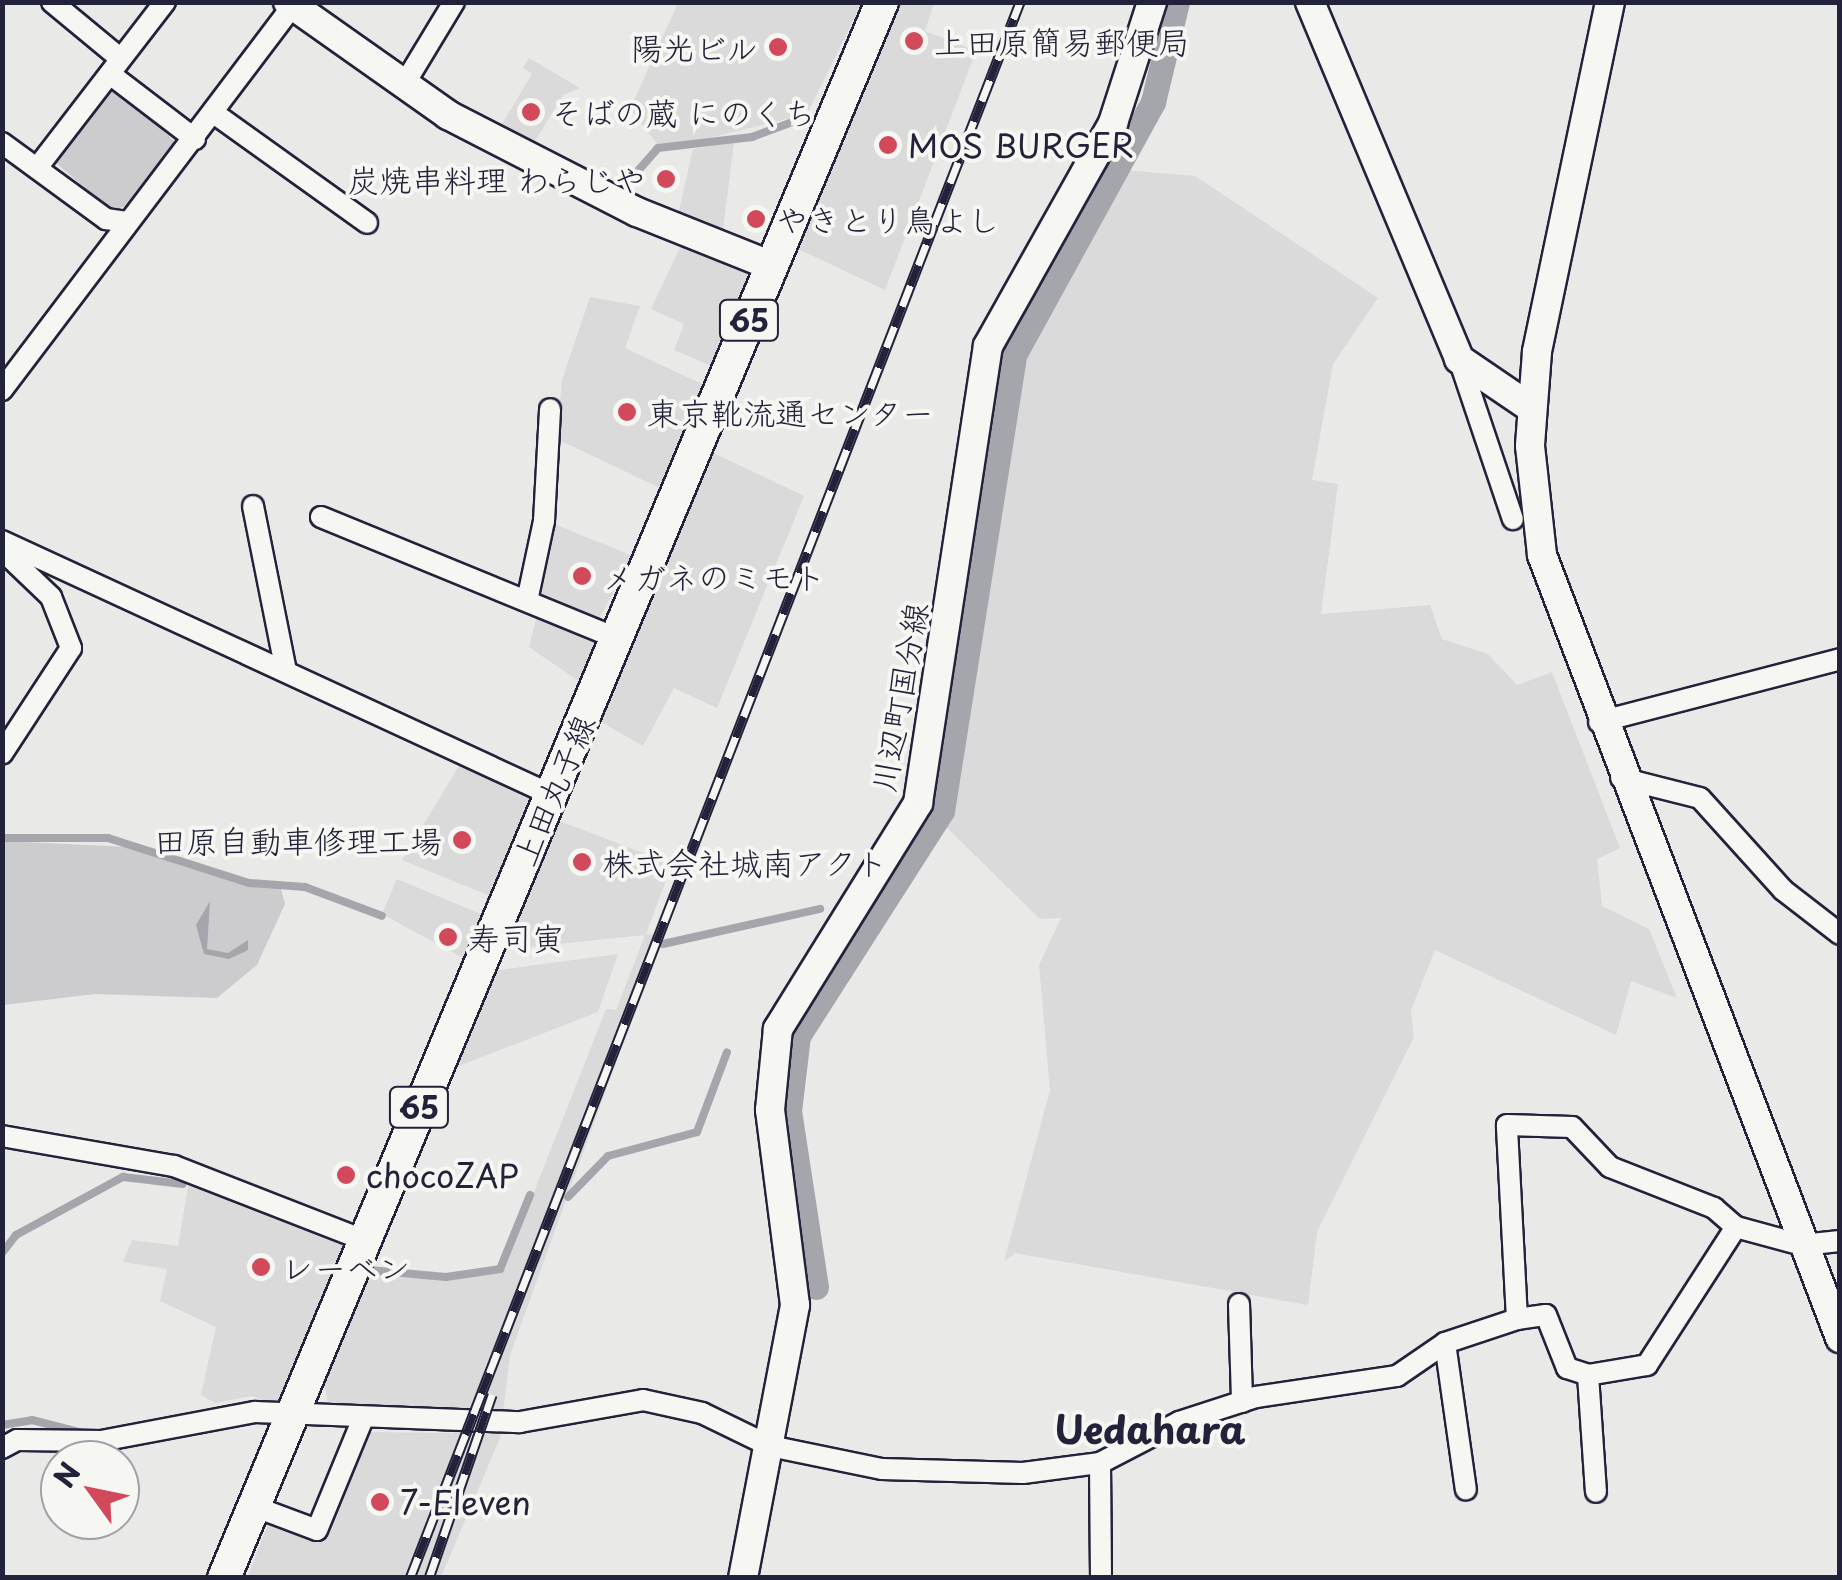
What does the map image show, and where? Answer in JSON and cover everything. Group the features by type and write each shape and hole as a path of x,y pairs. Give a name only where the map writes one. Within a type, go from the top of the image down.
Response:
{"main road":[{"name":"上田丸子線","path":"224,1578 882,2"}],"street":[{"path":"52,2 194,138"},
{"path":"37,168 165,2"},
{"path":"405,83 454,2"},
{"name":"川辺町国分線","path":"743,1578 795,1305 770,1110 778,1029 918,803 988,346 1113,123 1152,2"},
{"path":"1310,2 1459,359 1513,519"},
{"path":"1610,2 1531,408 1542,555 1599,722 1840,1338"},
{"path":"2,390 127,222 215,114 292,4 405,83 636,212 772,266"},
{"path":"215,114 367,224"},
{"path":"2,143 106,219 127,222"},
{"path":"1459,359 1531,408"},
{"path":"527,601 544,520 550,409"},
{"path":"253,506 286,671"},
{"path":"322,517 616,638"},
{"path":"2,541 552,796"},
{"path":"2,550 51,597 71,648 2,754"},
{"path":"1599,722 1840,659"},
{"path":"1621,778 1700,798 1783,890 1840,934"},
{"path":"1516,1319 1508,1125 1572,1127 1610,1167 1714,1208 1736,1227 1802,1245 1840,1242"},
{"path":"2,1136 174,1166 366,1241"},
{"path":"2,1448 17,1440 101,1442 255,1412 289,1418 362,1421 520,1422 643,1400 702,1413 770,1446 882,1469 1023,1473 1100,1464 1242,1402 1397,1376 1445,1343 1516,1319 1546,1315 1567,1368 1588,1375 1647,1365 1736,1227"},
{"path":"1238,1304 1242,1402"},
{"path":"1445,1343 1466,1490"},
{"path":"1588,1375 1596,1492"},
{"path":"253,1506 317,1530 362,1421"},
{"path":"1100,1464 1101,1578"}],"shaded area":[{"path":"678,2 862,3 807,114 673,147 659,146 630,109"},
{"path":"894,3 934,3 925,31 976,51 885,290 794,247"},
{"name":"そばの蔵 にのくち","path":"529,58 580,88 563,95 531,148 499,129 532,74 523,68"},
{"path":"116,85 175,142 127,206 111,210 50,158 104,87"},
{"path":"734,143 723,230 678,215 693,149"},
{"path":"1123,170 1195,176 1378,298 1333,364 1312,480 1338,484 1321,614 1430,605 1442,639 1488,654 1517,685 1552,672 1620,848 1597,859 1602,906 1649,929 1677,998 1631,981 1616,1035 1435,950 1411,1010 1414,1037 1317,1232 1308,1305 1015,1253 1004,1262 1050,1090 1039,965 1061,918 1040,919 946,827 1019,357"},
{"path":"683,241 746,263 748,287 714,367 674,350 684,324 651,309"},
{"name":"東京靴流通センター","path":"590,297 640,306 625,348 706,386 662,489 557,439 562,380"},
{"path":"709,451 804,496 717,708 674,688 643,746 598,720"},
{"name":"メガネのミモト","path":"549,522 633,556 597,623 535,596"},
{"path":"538,612 597,641 580,682 529,647"},
{"name":"田原自動車修理工場","path":"462,761 532,795 490,896 402,860"},
{"path":"557,820 672,864 646,934 662,935 510,1355 500,1438 441,1577 247,1578 270,1519 320,1538 364,1432 454,1433 461,1411 329,1410 324,1383 369,1273 446,1279 505,1266 606,1009 616,1010 645,935 500,950"},
{"path":"3,841 128,847 281,889 285,904 257,965 217,998 95,994 3,1005"},
{"name":"寿司寅","path":"397,879 483,915 463,958 382,914"},
{"path":"210,901 207,949 228,953 248,940 248,950 229,959 204,954 196,925"},
{"path":"618,954 598,1012 451,1069 492,971"},
{"path":"189,1181 348,1246 278,1407 252,1396 215,1403 201,1395 216,1327 160,1301 167,1269 123,1262 132,1240 178,1246"}],"waterway":[{"path":"816,1287 789,1111 798,1036 942,811 1014,355 1153,102 1177,2"},
{"path":"621,190 658,148 752,137 795,121"},
{"path":"2,838 108,838 249,883 305,887 382,916"},
{"path":"663,944 820,909"},
{"path":"568,1197 608,1156 697,1132 727,1052"},
{"path":"2,1253 16,1235 123,1177 183,1184"},
{"path":"369,1270 446,1277 500,1269 530,1195"},
{"path":"2,1425 32,1420 79,1432"}],"railway":[{"path":"410,1578 1020,2"},
{"path":"429,1578 492,1395"}],"place":[{"name":"上田原簡易郵便局","path":"914,41"},
{"name":"陽光ビル","path":"778,47"},
{"name":"そばの蔵 にのくち","path":"531,112"},
{"name":"MOS BURGER","path":"888,145"},
{"name":"炭焼串料理 わらじや","path":"666,179"},
{"name":"やきとり鳥よし","path":"756,219"},
{"name":"東京靴流通センター","path":"627,412"},
{"name":"メガネのミモト","path":"582,576"},
{"name":"田原自動車修理工場","path":"462,840"},
{"name":"株式会社城南アクト","path":"582,862"},
{"name":"寿司寅","path":"448,937"},
{"name":"chocoZAP","path":"346,1175"},
{"name":"レーベン","path":"261,1267"},
{"name":"7-Eleven","path":"380,1502"}],"district":[{"name":"Uedahara","path":"1150,1429"}]}
